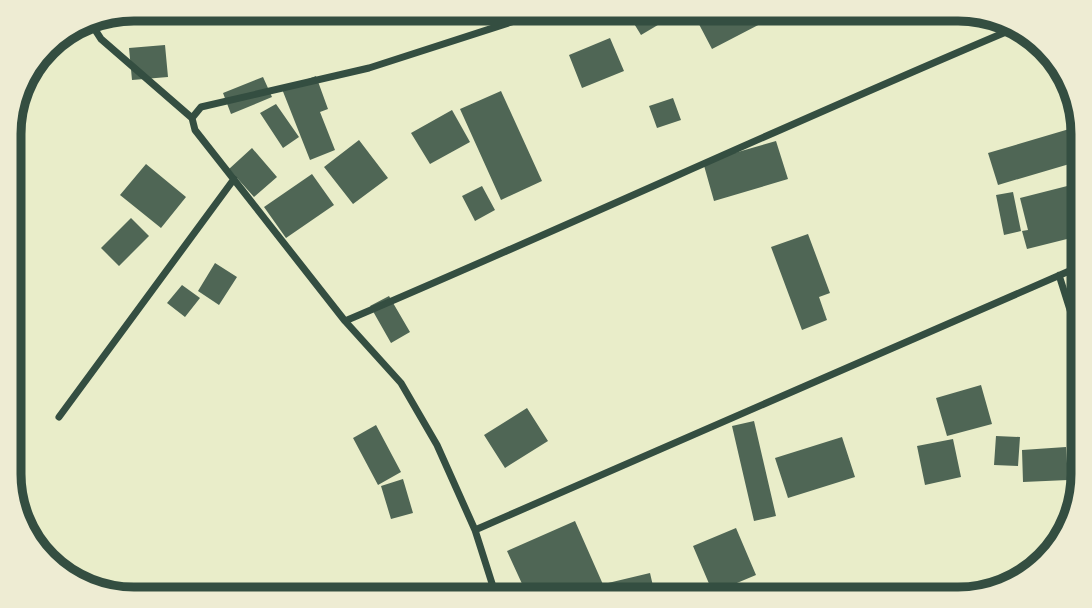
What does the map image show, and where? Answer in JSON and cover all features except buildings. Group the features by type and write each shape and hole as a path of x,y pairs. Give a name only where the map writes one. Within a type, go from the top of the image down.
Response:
{"street":[{"path":"191,118 201,107 369,68 515,21"},
{"path":"94,29 101,39 191,118 195,130 345,321 401,383 437,445 475,530 493,587"},
{"path":"345,321 560,229 827,107 1006,32"},
{"path":"59,417 234,179"},
{"path":"475,530 1071,270"},
{"path":"1059,275 1071,313"}]}
